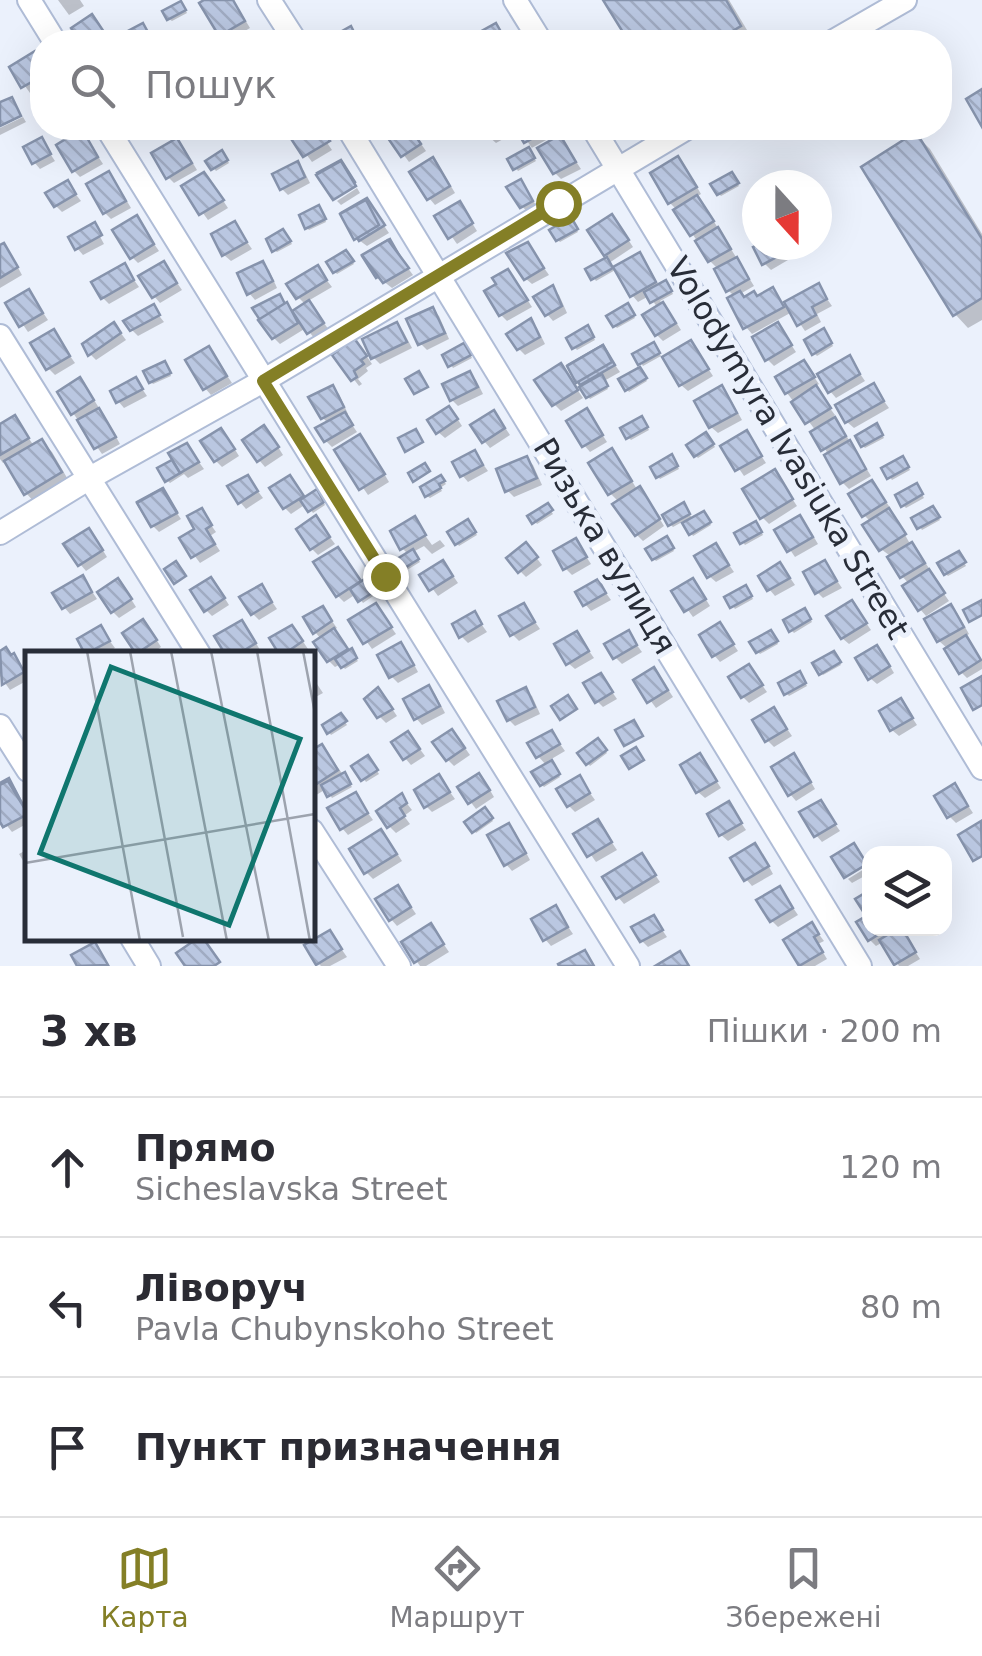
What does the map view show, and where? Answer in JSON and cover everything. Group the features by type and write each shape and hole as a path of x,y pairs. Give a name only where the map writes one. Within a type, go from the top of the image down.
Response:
{"street":[{"path":"29,0 48,30"},
{"path":"269,0 288,30"},
{"path":"514,0 533,30"},
{"path":"853,30 905,0"},
{"path":"114,140 628,966"},
{"name":"Ризька вулиця","path":"356,140 860,966"},
{"name":"Volodymyra Ivasiuka Street","path":"600,140 982,768"},
{"path":"0,533 666,140"},
{"path":"0,336 198,651"},
{"path":"0,726 25,765"},
{"path":"315,835 399,966"},
{"path":"134,941 148,966"}],"building":[{"path":"233,0 245,21 229,30 215,30 199,3"},
{"path":"603,0 726,0 741,26 734,30 622,30"},
{"path":"181,1 186,10 167,20 162,11"},
{"path":"92,14 103,30 72,30"},
{"path":"30,54 30,83 21,88 9,67"},
{"path":"982,89 982,127 966,99"},
{"path":"12,97 21,116 0,126 0,102"},
{"path":"44,140 51,154 32,164 23,147"},
{"path":"64,140 88,140 98,157 72,172 56,145"},
{"path":"178,140 192,163 166,179 151,153"},
{"path":"292,140 330,141 303,157"},
{"path":"389,140 418,140 421,144 401,157"},
{"path":"551,140 563,140 576,162 553,174 537,148"},
{"path":"903,140 921,140 982,239 982,298 953,316 861,167"},
{"path":"529,147 535,158 513,170 507,159"},
{"path":"222,150 228,160 211,170 205,161"},
{"path":"678,156 697,187 668,204 650,173"},
{"path":"433,157 450,186 427,200 409,172"},
{"path":"341,160 355,182 331,196 317,173"},
{"path":"298,161 305,177 280,190 272,174"},
{"path":"341,161 356,186 333,200 316,175"},
{"path":"109,171 126,201 103,214 86,184"},
{"path":"204,172 224,200 199,215 181,186"},
{"path":"732,172 739,183 717,195 710,184"},
{"path":"521,179 533,201 520,208 506,187"},
{"path":"68,180 76,194 54,207 45,193"},
{"path":"697,195 714,221 690,236 673,210"},
{"path":"367,198 385,225 359,241 341,213"},
{"path":"366,200 379,225 354,240 340,214"},
{"path":"460,201 473,223 448,239 434,216"},
{"path":"319,205 326,219 305,229 299,215"},
{"path":"612,214 629,240 604,256 587,230"},
{"path":"137,215 154,244 130,259 112,230"},
{"path":"571,217 578,229 556,241 549,230"},
{"path":"235,221 247,242 222,256 211,234"},
{"path":"95,222 102,235 75,250 68,237"},
{"path":"718,227 731,249 708,262 695,241"},
{"path":"283,229 291,241 272,252 266,239"},
{"path":"390,239 403,262 376,278 362,256"},
{"path":"388,240 409,268 383,283 362,255"},
{"path":"528,242 544,268 524,280 506,253"},
{"path":"4,243 18,267 0,278 0,245"},
{"path":"346,250 354,261 333,273 326,262"},
{"path":"640,252 656,282 630,297 613,267"},
{"path":"607,257 613,268 591,280 585,269"},
{"path":"737,257 749,279 726,292 714,269"},
{"path":"164,261 177,283 152,298 138,276"},
{"path":"263,261 273,281 247,295 237,273"},
{"path":"125,263 134,280 101,299 91,282"},
{"path":"318,265 327,280 296,299 286,284"},
{"path":"508,269 528,300 499,316 484,291 496,284 492,278"},
{"path":"666,280 672,291 650,303 644,292"},
{"path":"819,283 827,299 812,307 816,315 797,326 784,302"},
{"path":"553,285 562,306 545,316 533,297"},
{"path":"773,287 784,307 743,329 727,298 740,291 744,297 754,291 757,296"},
{"path":"29,289 43,313 19,327 5,303"},
{"path":"280,294 293,320 269,334 252,308"},
{"path":"309,300 324,323 307,334 292,311"},
{"path":"287,302 298,323 272,339 258,320"},
{"path":"663,302 676,323 655,336 642,315"},
{"path":"628,303 635,315 613,327 606,316"},
{"path":"154,304 160,315 130,331 123,321"},
{"path":"433,307 445,333 418,345 406,319"},
{"path":"531,318 540,337 517,350 506,334"},
{"path":"114,322 121,333 88,356 82,344"},
{"path":"397,322 407,342 371,359 362,339"},
{"path":"778,322 792,345 765,361 752,337"},
{"path":"588,325 594,337 572,349 566,338"},
{"path":"824,328 832,343 812,355 804,340"},
{"path":"54,329 70,356 46,370 30,343"},
{"path":"354,338 367,356 351,381 332,355"},
{"path":"691,340 709,369 679,386 662,357"},
{"path":"654,342 660,353 638,365 632,354"},
{"path":"464,343 471,355 448,367 442,355"},
{"path":"603,345 615,365 580,385 568,365"},
{"path":"603,345 612,362 576,383 567,366"},
{"path":"209,346 227,376 203,390 185,360"},
{"path":"850,355 860,374 828,393 817,374"},
{"path":"804,360 815,377 785,394 775,377"},
{"path":"165,361 171,373 149,383 143,371"},
{"path":"561,363 578,390 552,406 534,380"},
{"path":"640,367 647,378 625,391 618,379"},
{"path":"419,371 428,387 414,394 405,379"},
{"path":"470,371 478,387 450,401 442,384"},
{"path":"602,374 608,386 586,398 579,387"},
{"path":"80,377 94,400 71,415 57,392"},
{"path":"136,377 143,389 116,403 110,391"},
{"path":"874,383 884,401 845,423 835,405"},
{"path":"333,385 344,407 321,419 308,397"},
{"path":"722,385 737,413 709,428 694,401"},
{"path":"816,385 831,408 805,424 791,402"},
{"path":"449,406 458,419 436,434 427,420"},
{"path":"99,408 116,437 94,449 77,420"},
{"path":"587,408 603,435 582,447 566,421"},
{"path":"494,410 505,428 482,443 470,425"},
{"path":"345,412 353,425 324,442 315,428"},
{"path":"15,415 29,438 0,455 0,424"},
{"path":"642,416 648,427 626,439 620,428"},
{"path":"835,417 846,436 821,451 810,432"},
{"path":"877,423 883,435 861,447 855,436"},
{"path":"264,425 279,447 257,462 242,440"},
{"path":"221,428 235,449 214,462 200,441"},
{"path":"416,429 423,442 405,452 398,438"},
{"path":"747,430 762,456 735,471 720,446"},
{"path":"706,432 714,444 694,457 686,445"},
{"path":"360,434 385,474 359,490 334,450"},
{"path":"42,439 62,472 24,495 4,461"},
{"path":"850,440 866,469 840,484 824,455"},
{"path":"187,443 199,462 180,473 168,453"},
{"path":"612,448 632,481 608,495 588,463"},
{"path":"475,450 483,465 460,477 452,462"},
{"path":"672,454 678,466 656,478 650,467"},
{"path":"527,456 537,478 505,492 496,469"},
{"path":"903,456 909,467 887,479 881,468"},
{"path":"172,460 180,473 165,482 157,468"},
{"path":"425,463 430,471 413,482 408,473"},
{"path":"775,469 793,499 760,519 742,489"},
{"path":"248,475 258,491 238,504 227,486"},
{"path":"290,475 304,496 283,509 269,488"},
{"path":"441,475 445,481 439,484 441,488 425,497 420,487"},
{"path":"872,480 886,502 862,517 848,494"},
{"path":"917,483 923,494 901,507 895,495"},
{"path":"640,486 660,519 635,536 612,504"},
{"path":"163,488 177,512 151,526 137,502"},
{"path":"162,489 177,513 151,527 137,503"},
{"path":"317,489 324,502 308,512 300,500"},
{"path":"684,502 690,514 668,526 662,515"},
{"path":"548,503 553,510 532,524 527,516"},
{"path":"933,506 940,517 917,529 911,518"},
{"path":"202,508 212,525 206,529 215,544 191,558 179,538 194,529 187,516"},
{"path":"889,508 906,534 879,551 862,525"},
{"path":"704,511 711,522 689,535 682,523"},
{"path":"316,515 330,537 310,550 296,529"},
{"path":"800,515 813,537 787,552 774,530"},
{"path":"415,516 426,535 400,550 390,531"},
{"path":"468,519 476,532 455,545 447,532"},
{"path":"756,521 762,532 740,544 734,533"},
{"path":"89,528 103,550 78,566 63,544"},
{"path":"667,536 674,548 652,560 645,549"},
{"path":"576,538 587,557 563,570 553,551"},
{"path":"526,542 538,557 518,573 506,558"},
{"path":"912,542 925,563 900,578 887,557"},
{"path":"716,543 729,565 707,578 694,556"},
{"path":"338,547 361,581 336,597 313,562"},
{"path":"413,549 419,559 403,569 397,559"},
{"path":"959,551 966,562 944,575 937,563"},
{"path":"443,560 453,576 429,591 419,575"},
{"path":"825,560 837,581 815,594 803,572"},
{"path":"176,561 186,576 174,584 164,569"},
{"path":"780,562 790,578 767,591 758,576"},
{"path":"929,569 945,593 918,611 902,586"},
{"path":"83,575 92,592 62,609 52,593"},
{"path":"369,576 378,589 358,602 350,589"},
{"path":"211,577 225,598 204,612 190,590"},
{"path":"118,578 132,599 111,613 97,592"},
{"path":"693,578 706,599 684,612 671,591"},
{"path":"598,579 606,593 583,606 575,592"},
{"path":"262,584 272,602 251,615 239,597"},
{"path":"746,585 752,596 730,608 724,597"},
{"path":"852,600 867,623 841,639 826,616"},
{"path":"982,600 982,615 969,622 963,610"},
{"path":"376,603 392,627 363,644 348,620"},
{"path":"524,603 535,622 510,636 499,616"},
{"path":"951,604 964,627 937,642 924,619"},
{"path":"323,606 332,621 313,634 303,617"},
{"path":"805,608 811,619 789,632 783,620"},
{"path":"475,611 482,624 459,638 452,624"},
{"path":"143,619 157,640 134,651 122,633"},
{"path":"242,620 256,643 243,651 223,651 214,636"},
{"path":"720,622 734,644 712,657 699,635"},
{"path":"101,625 110,641 83,651 77,639"},
{"path":"292,625 303,641 288,651 277,651 269,638"},
{"path":"334,628 348,649 327,662 313,642"},
{"path":"629,630 637,645 613,659 604,644"},
{"path":"771,630 778,641 756,653 749,642"},
{"path":"577,631 589,651 566,665 554,644"},
{"path":"966,635 981,660 959,674 944,649"},
{"path":"401,642 414,665 389,678 377,655"},
{"path":"877,645 890,666 868,680 855,658"},
{"path":"6,647 24,672 2,685 0,651"},
{"path":"352,648 357,658 341,668 335,659"},
{"path":"834,651 841,662 819,675 812,663"},
{"path":"749,664 763,685 741,698 728,677"},
{"path":"654,667 668,690 647,703 633,680"},
{"path":"800,671 806,683 784,695 778,683"},
{"path":"601,673 613,692 595,703 583,683"},
{"path":"982,676 982,705 973,710 961,688"},
{"path":"429,685 440,706 414,720 403,699"},
{"path":"378,687 393,709 377,718 364,699"},
{"path":"526,687 535,707 507,721 497,701"},
{"path":"568,695 577,709 560,720 551,706"},
{"path":"901,698 913,718 890,731 879,711"},
{"path":"774,707 787,729 765,742 752,720"},
{"path":"341,713 347,721 327,734 322,725"},
{"path":"634,720 643,736 624,746 615,730"},
{"path":"452,729 465,748 446,761 432,742"},
{"path":"552,730 560,744 536,758 527,743"},
{"path":"408,731 420,749 403,760 391,742"},
{"path":"598,738 607,750 586,765 577,753"},
{"path":"322,744 338,770 315,785 315,748"},
{"path":"636,747 644,760 629,769 621,756"},
{"path":"700,753 717,781 696,793 680,765"},
{"path":"794,753 811,782 788,796 771,767"},
{"path":"368,755 378,770 361,781 351,766"},
{"path":"552,760 560,774 540,786 531,772"},
{"path":"345,772 351,784 327,797 321,785"},
{"path":"479,773 490,790 468,804 457,787"},
{"path":"439,774 450,792 424,808 414,790"},
{"path":"580,775 590,793 567,807 556,789"},
{"path":"9,778 25,809 25,814 3,827 0,821 0,783"},
{"path":"8,781 25,809 25,816 3,827 0,822 0,785"},
{"path":"955,783 968,806 947,818 934,796"},
{"path":"356,792 368,813 340,830 327,808"},
{"path":"402,793 407,803 400,808 405,816 387,828 376,811"},
{"path":"821,800 836,824 814,837 799,812"},
{"path":"729,801 742,823 719,836 707,814"},
{"path":"485,807 493,818 472,833 464,822"},
{"path":"598,819 612,842 587,857 573,834"},
{"path":"981,821 982,856 973,861 958,835"},
{"path":"509,823 526,853 504,866 487,835"},
{"path":"381,829 397,854 364,874 349,849"},
{"path":"755,843 769,866 744,881 730,858"},
{"path":"854,843 862,856 862,867 844,878 831,857"},
{"path":"642,853 656,875 616,899 602,877"},
{"path":"398,885 411,907 389,921 375,899"},
{"path":"780,886 793,908 770,922 756,900"},
{"path":"556,905 568,927 543,941 531,919"},
{"path":"654,915 663,930 640,942 631,927"},
{"path":"812,922 819,934 814,937 823,952 799,966 783,940"},
{"path":"431,923 444,944 414,963 401,942"},
{"path":"330,930 342,949 316,965 304,945"},
{"path":"886,936 907,936 916,952 894,965 879,940"},
{"path":"194,941 205,941 220,962 214,966 185,966 176,953"},
{"path":"95,942 108,965 77,966 71,955"},
{"path":"585,950 594,966 559,966 558,964"},
{"path":"680,951 689,966 655,966"}],"route":[{"path":"385,576 263,381 558,203"}]}
